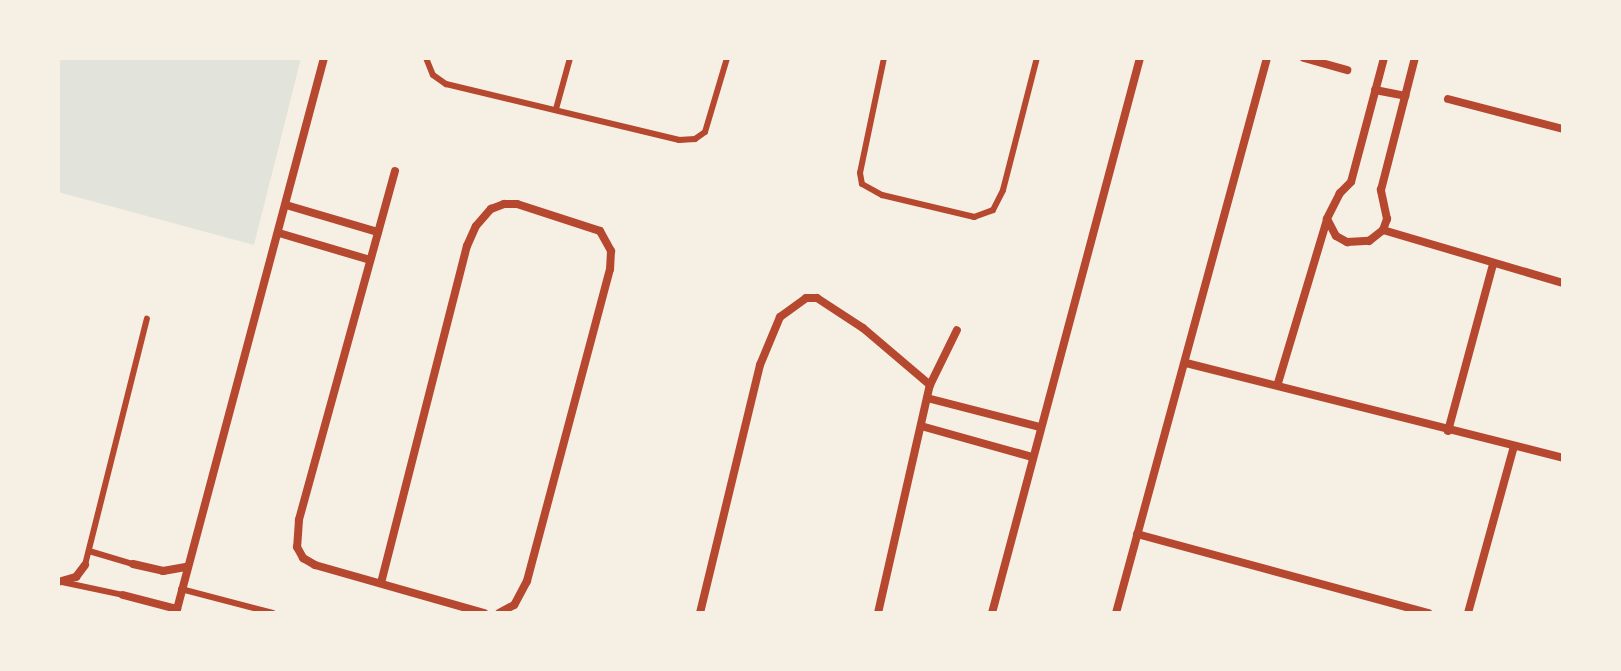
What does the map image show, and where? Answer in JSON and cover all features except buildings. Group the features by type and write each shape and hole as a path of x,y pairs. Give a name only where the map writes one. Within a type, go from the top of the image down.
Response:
{"street":[{"path":"123,595 177,611 186,567 324,58"},
{"path":"992,613 1140,58"},
{"path":"1116,613 1267,58"},
{"path":"1304,58 1347,70"},
{"path":"1278,383 1327,219 1340,193 1351,182 1384,58"},
{"path":"1327,219 1336,236 1347,242 1369,241 1383,230 1387,219 1381,190 1415,58"},
{"path":"1375,90 1405,96"},
{"path":"1448,99 1563,129"},
{"path":"395,171 296,538 297,547 308,562 484,613"},
{"path":"381,583 467,246 476,226 491,209 504,204 517,204 600,231 611,251 610,269 527,581 514,605 499,613"},
{"path":"286,205 378,232"},
{"path":"1383,230 1563,283"},
{"path":"279,233 370,260"},
{"path":"1448,431 1493,264"},
{"path":"700,613 760,365 780,317 806,298 817,298 863,328 930,385"},
{"path":"878,613 930,385 957,330"},
{"path":"1186,363 1278,383 1448,431 1563,458"},
{"path":"927,398 1040,427"},
{"path":"921,426 1032,457"},
{"path":"1468,613 1514,446"},
{"path":"1137,534 1428,613"},
{"path":"133,564 163,571 186,567"},
{"path":"60,582 76,577 85,565"}],"lane":[{"path":"426,58 433,75 446,84 679,140 695,139 708,126 727,58"},
{"path":"556,109 570,58"},
{"path":"884,58 860,173 862,184 882,195 974,217 993,210 1003,190 1037,58"},
{"path":"85,565 147,319"},
{"path":"89,551 133,564"},
{"path":"60,582 123,595"},
{"path":"181,589 273,613"}],"shaded area":[{"path":"58,58 301,58 254,245 58,192"}]}
